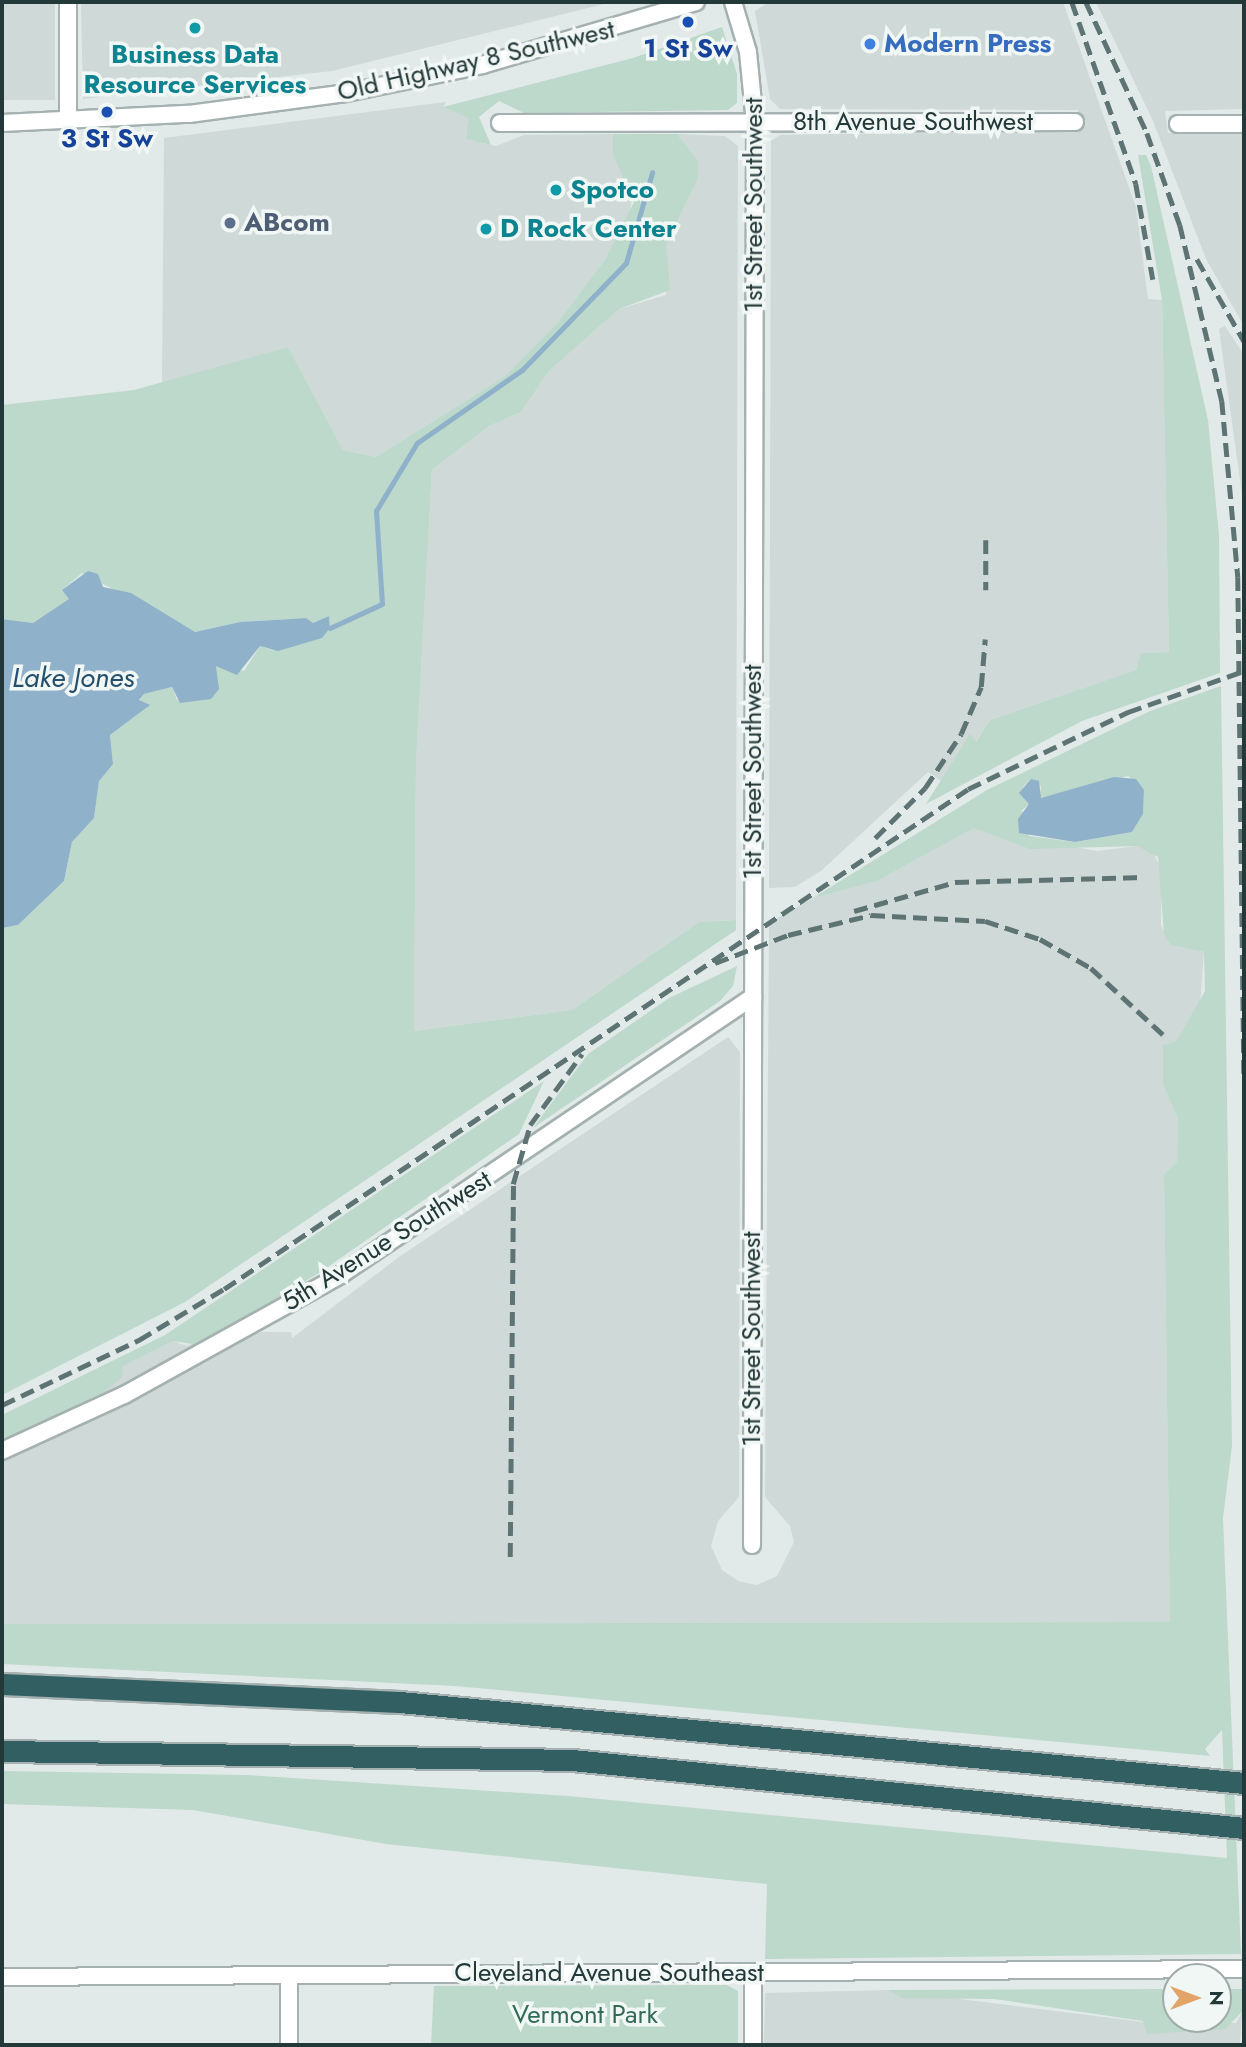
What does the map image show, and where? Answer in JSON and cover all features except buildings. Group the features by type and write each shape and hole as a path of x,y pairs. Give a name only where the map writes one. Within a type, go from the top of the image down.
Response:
{"highway":[{"path":"2,1684 387,1701 1244,1783"},
{"path":"2,1751 572,1760 1244,1828"}],"street":[{"path":"68,2 68,123"},
{"name":"Old Highway 8 Southwest","path":"2,123 68,123 230,110 397,84 696,2"},
{"name":"1st Street Southwest","path":"733,2 748,52 755,123 752,1545"},
{"name":"8th Avenue Southwest","path":"500,123 1074,121"},
{"path":"1178,124 1244,124"},
{"name":"5th Avenue Southwest","path":"2,1451 124,1395 342,1274 753,997"},
{"name":"Cleveland Avenue Southeast","path":"2,1977 1244,1969"},
{"path":"753,1972 753,2045"},
{"path":"289,1975 289,2045"}],"shaded area":[{"path":"2,2 55,2 55,100 2,100"},
{"path":"81,2 612,2 332,71 83,99"},
{"path":"769,2 1063,2 1136,207 1148,299 1162,300 1169,652 1142,653 1136,670 990,720 975,743 970,735 941,781 928,772 822,870 795,887 769,888 771,141 780,135 1079,132 1078,110 780,109 770,99 755,11"},
{"path":"1096,2 1244,2 1244,109 1165,111 1168,133 1244,132 1244,326 1206,259 1153,121"},
{"path":"446,102 443,107 470,118 466,139 496,146 524,135 613,134 613,154 633,191 629,219 606,258 559,321 504,377 376,457 343,450 288,347 162,383 164,138"},
{"path":"677,134 725,136 738,146 736,920 699,922 572,1010 414,1031 416,762 432,470 489,426 521,412 549,371 619,309 666,295 666,245 698,178 697,161"},
{"path":"1225,326 1244,355 1244,509 1219,329"},
{"path":"974,828 1097,851 1137,846 1153,851 1161,870 1161,925 1170,945 1204,952 1200,1006 1176,1043 1163,1045 1163,1085 1178,1118 1177,1162 1164,1174 1170,1622 2,1624 2,1440 98,1397 122,1366 173,1341 187,1346 230,1327 240,1342 261,1332 291,1332 292,1338 399,1257 728,1037 740,1052 739,1497 718,1521 711,1546 722,1570 738,1581 757,1585 777,1576 794,1542 790,1526 765,1497 769,923 813,898 877,881"},
{"path":"888,1990 1162,2022 1162,2033 1232,2033 1232,2023 1236,2023 1242,2012 1240,2045 764,2045 765,1993"}],"green space":[{"path":"722,27 737,74 737,103 728,110 524,113 499,101 479,117 491,145 466,139 469,118 443,107 633,58"},
{"path":"613,134 677,134 698,161 698,178 666,245 670,290 619,309 549,371 521,412 489,426 432,470 416,762 414,1031 572,1010 699,922 736,920 736,930 185,1302 2,1395 2,928 18,925 64,881 72,842 94,818 99,780 113,764 110,735 146,708 139,701 144,694 172,687 177,700 218,685 216,666 244,671 260,646 272,650 322,638 330,627 329,616 313,623 306,618 240,622 195,632 82,573 62,590 70,599 33,623 2,619 2,405 134,390 288,347 343,450 376,457 504,377 559,321 606,258 634,202 613,154"},
{"path":"1138,155 1146,155 1151,166 1208,420 1219,536 1220,673 1082,721 926,804 970,734 976,742 990,720 1136,670 1141,653 1169,652 1162,300"},
{"path":"1221,686 1232,1446 1223,1518 1241,1954 765,1959 767,1884 386,1844 193,1810 2,1804 2,1771 247,1775 568,1796 1227,1858 1222,1730 1205,1749 1210,1756 455,1686 2,1664 2,1624 1170,1622 1164,1174 1177,1162 1178,1118 1163,1085 1163,1045 1176,1042 1205,991 1204,952 1170,945 1164,934 1158,857 1137,846 1030,849 974,828 877,881 813,898 987,790 1150,711","holes":["1128,776 1144,790 1143,814 1132,832 1075,842 1029,836 1022,810 1030,804 1023,787 1031,779 1041,786 1040,798"]},
{"path":"737,966 733,986 720,1001 533,1128 588,1054 669,998"},
{"path":"544,1081 519,1134 319,1273 199,1345 173,1341 123,1366 122,1377 98,1397 2,1440 2,1415 165,1335"},
{"name":"Vermont Park","path":"727,1985 738,1991 738,2045 431,2045 434,1986"},
{"path":"1162,1989 1163,2033 1147,2034 1143,2021 994,1999 902,1998 888,1990"},
{"path":"1232,1989 1242,1989 1242,2012 1232,2022"}],"water":[{"name":"Lake Jones","path":"88,571 98,574 103,587 131,593 195,632 240,622 306,618 313,623 329,616 330,628 322,638 278,651 260,646 237,675 216,666 219,689 211,699 180,703 172,687 144,694 139,700 150,705 110,735 113,764 99,781 94,818 72,842 64,881 18,925 2,928 2,619 33,623 69,599 62,590"},
{"path":"1114,777 1136,779 1144,790 1143,814 1132,832 1075,842 1019,833 1018,819 1029,804 1019,793 1031,779 1039,781 1041,798"}],"waterway":[{"path":"330,628 382,604 376,511 417,443 522,370 626,263 652,173"}],"railway":[{"path":"1072,2 1136,184 1153,279"},
{"path":"1086,2 1147,133 1180,225 1222,401 1238,577 1244,1075"},
{"path":"1197,259 1244,341"},
{"path":"986,540 986,590"},
{"path":"875,838 925,788 961,734 981,687 985,639"},
{"path":"2,1405 139,1340 224,1289 968,789 1128,712 1244,671"},
{"path":"854,911 955,882 1144,877"},
{"path":"715,963 788,935 871,915 985,921 1040,939 1091,968 1168,1039"},
{"path":"510,1557 513,1184 530,1125 582,1054"}],"place":[{"name":"1 St Sw","path":"688,22"},
{"name":"Business Data Resource Services","path":"195,28"},
{"name":"Modern Press","path":"870,44"},
{"name":"3 St Sw","path":"107,112"},
{"name":"Spotco","path":"556,190"},
{"name":"ABcom","path":"230,223"},
{"name":"D Rock Center","path":"486,229"}]}
